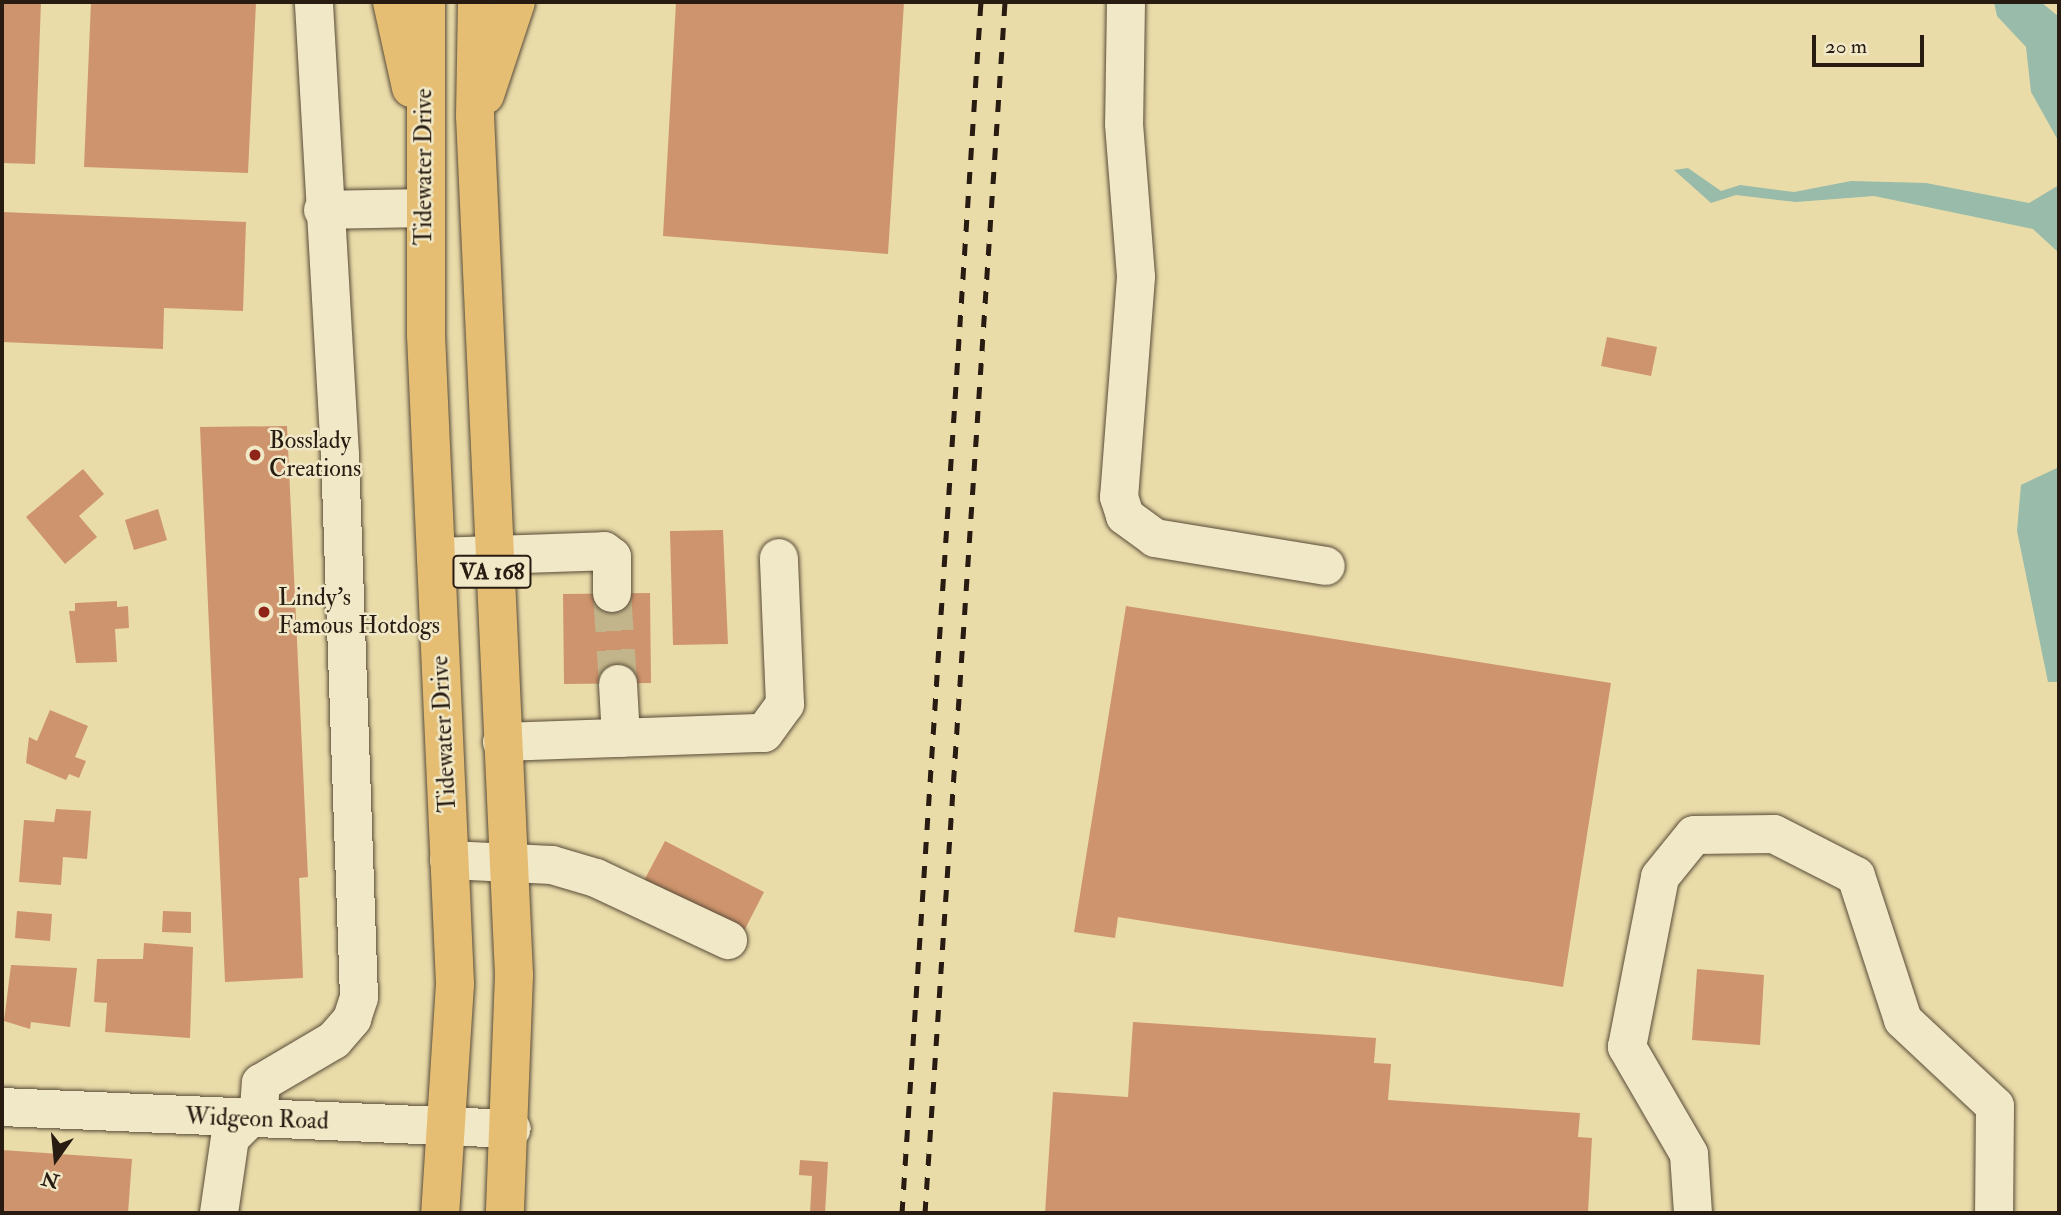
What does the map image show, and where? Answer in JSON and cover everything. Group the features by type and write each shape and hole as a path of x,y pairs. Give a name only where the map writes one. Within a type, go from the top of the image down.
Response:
{"highway":[{"path":"391,2 405,71 422,118"},
{"name":"Tidewater Drive","path":"426,2 422,118 423,208 455,984 450,1126 440,1213"},
{"name":"Tidewater Drive","path":"477,2 475,116 492,556 508,862 512,1129 505,1213"},
{"path":"475,116 516,2"}],"street":[{"path":"219,1213 230,1138 253,1119 267,1074 334,1040 359,997 340,455 323,210 314,2"},
{"path":"1126,2 1124,124 1136,277 1119,498 1125,516 1155,538 1326,566"},
{"path":"323,210 423,208"},
{"path":"436,557 604,551 611,557 612,593"},
{"path":"502,742 764,733 785,704 779,558"},
{"path":"618,684 621,738"},
{"path":"1693,1213 1689,1154 1627,1047 1660,877 1694,835 1761,834 1774,834 1856,876 1903,1020 1995,1106 1994,1213"},
{"path":"449,860 508,862 596,878 728,940"},
{"name":"Widgeon Road","path":"2,1107 512,1129"}],"shaded area":[{"path":"1994,2 2041,2 2059,17 2059,142 2031,92 2026,47 1997,16"},
{"path":"1688,168 1721,191 1740,185 1794,192 1851,181 1926,183 2029,203 2059,185 2059,253 2033,229 1874,196 1796,202 1736,195 1711,203 1674,170"},
{"path":"2059,467 2059,682 2048,682 2017,531 2021,485"}],"building":[{"path":"2,2 41,2 35,164 2,163"},
{"path":"91,2 256,2 248,173 84,167"},
{"path":"676,2 904,2 888,254 663,236"},
{"path":"2,212 246,222 243,311 164,308 163,349 2,342"},
{"path":"1607,337 1657,347 1651,376 1601,366"},
{"path":"287,426 308,877 299,878 303,978 225,982 200,427"},
{"path":"83,469 104,494 79,516 97,537 65,564 26,517"},
{"path":"158,509 167,540 134,550 125,520"},
{"path":"723,530 728,644 673,645 670,531"},
{"path":"650,593 651,683 564,684 563,594"},
{"path":"117,601 117,607 128,606 129,628 115,629 117,662 76,663 69,611 75,611 75,603"},
{"path":"1126,606 1611,683 1563,987 1118,917 1115,938 1074,932"},
{"path":"50,710 88,726 75,757 86,761 79,778 69,774 66,780 26,763 29,737 37,741"},
{"path":"56,809 91,811 87,859 63,857 61,885 19,882 24,820 54,822"},
{"path":"665,841 764,892 743,933 639,890"},
{"path":"17,911 52,914 50,941 15,938"},
{"path":"163,911 191,912 191,933 162,932"},
{"path":"144,943 193,947 190,1038 105,1032 107,1003 94,1002 97,959 143,959"},
{"path":"11,965 77,968 70,1027 31,1022 30,1029 4,1021"},
{"path":"1697,969 1764,975 1760,1045 1692,1040"},
{"path":"1133,1022 1376,1038 1374,1063 1391,1064 1388,1100 1580,1113 1578,1137 1592,1138 1588,1213 1045,1213 1053,1092 1128,1097"},
{"path":"2,1150 132,1159 128,1213 2,1213"},
{"path":"800,1160 828,1162 825,1213 810,1213 812,1176 799,1175"}],"tunnel":[{"path":"612,593 618,684"}],"railway":[{"path":"902,1213 981,2"},
{"path":"925,1213 1005,2"}],"place":[{"name":"Bosslady Creations","path":"255,455"},
{"name":"Lindy's Famous Hotdogs","path":"264,612"}]}
